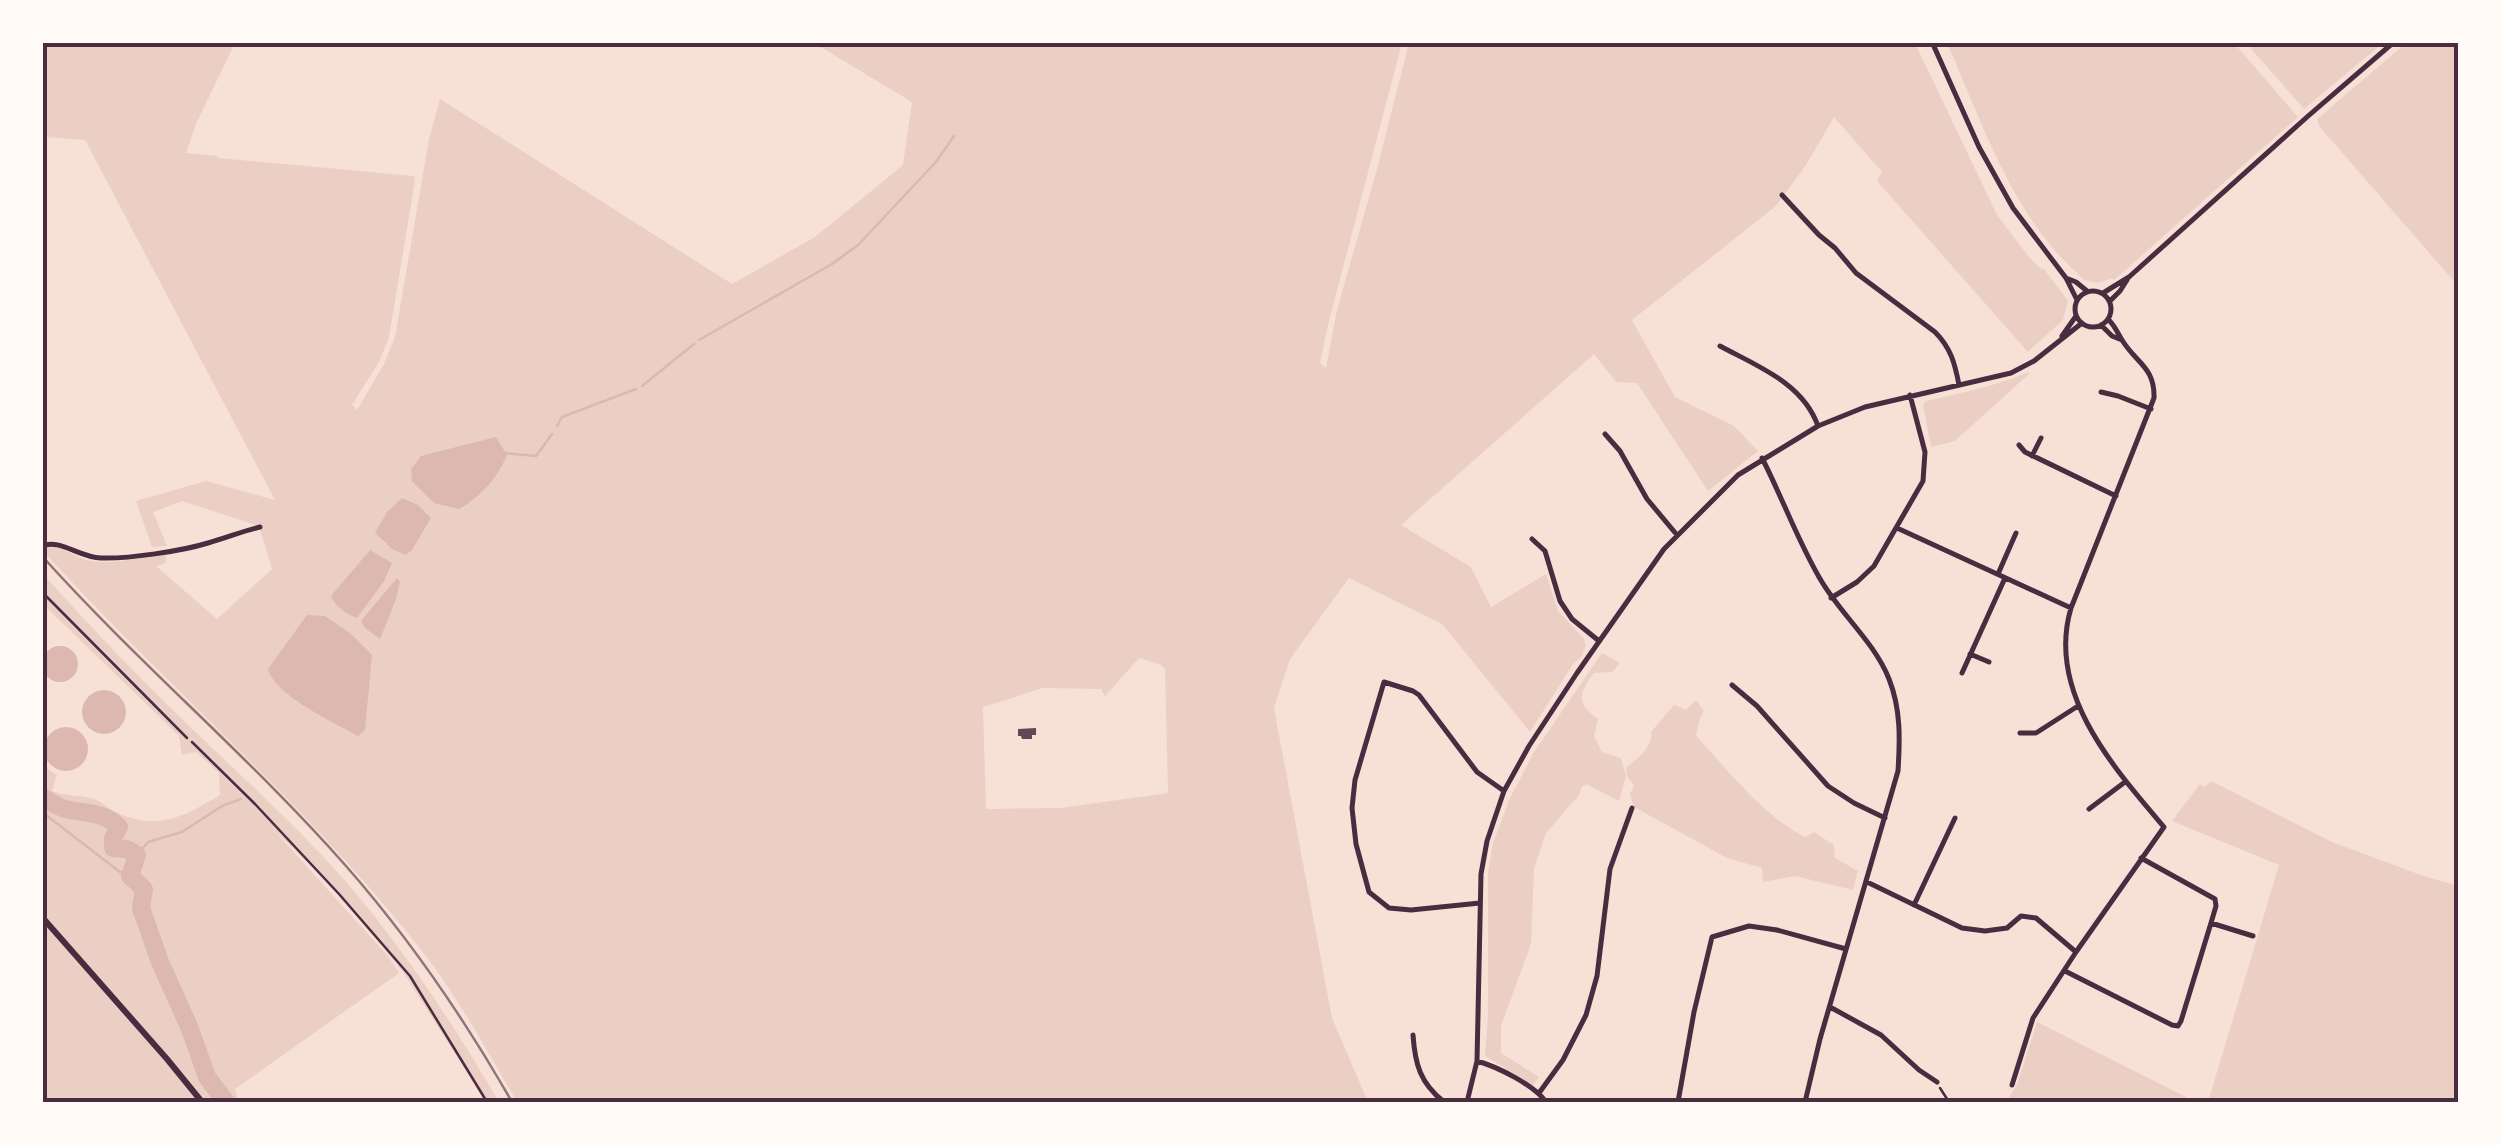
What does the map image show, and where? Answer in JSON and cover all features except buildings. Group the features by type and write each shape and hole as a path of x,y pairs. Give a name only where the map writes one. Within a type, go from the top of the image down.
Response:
{"main road":[{"path":"42,917 202,1102"}],"street":[{"path":"1932,42 1979,147 2013,208 2066,278 2077,300 2076,316 2060,338"},
{"path":"2103,293 2129,277 2394,42"},
{"path":"1782,195 1856,273 1946,343 1959,385"},
{"path":"2110,300 2129,277"},
{"path":"2066,278 2087,292"},
{"path":"2076,316 2091,327 2101,326 2112,310 2103,293 2092,290 2077,300"},
{"path":"2012,1085 2033,1018 2164,826 2125,782 2078,706 2066,665 2064,638 2072,608 2151,409 2154,385 2149,371 2108,319"},
{"path":"1467,1102 1477,1061 1481,874 1487,840 1504,792 1577,673 1677,535 1738,475 1818,426 1865,407 2011,372 2026,366 2082,323"},
{"path":"2101,326 2122,340"},
{"path":"1720,346 1782,380 1799,394 1818,426"},
{"path":"2101,392 2151,409"},
{"path":"1831,598 1874,566 1923,481 1925,452 1910,395"},
{"path":"1606,434 1658,514 1677,535"},
{"path":"2032,456 2041,438"},
{"path":"2019,444 2032,456 2116,496"},
{"path":"1762,458 1817,575 1890,680 1900,726 1898,770 1805,1102"},
{"path":"42,546 56,544 79,554 104,558 192,548 260,527"},
{"path":"1897,528 2072,608"},
{"path":"1962,673 2016,533"},
{"path":"1532,539 1545,551 1560,601 1572,619 1600,642"},
{"path":"1970,654 1988,662"},
{"path":"1480,902 1410,910 1389,908 1369,892 1356,844 1352,808 1355,780 1384,682 1419,695 1477,772 1504,792"},
{"path":"1732,684 1757,706 1828,786 1884,818"},
{"path":"2020,733 2036,734 2078,706"},
{"path":"2089,809 2125,782"},
{"path":"1540,1093 1563,1060 1586,1015 1597,976 1610,869 1632,808"},
{"path":"1914,905 1955,818"},
{"path":"2064,971 2172,1026 2182,1021 2215,899 2140,858"},
{"path":"1866,882 1962,928 1985,931 2007,928 2022,916 2036,918 2076,952"},
{"path":"2211,923 2254,936"},
{"path":"1678,1102 1712,937 1749,926 1846,948"},
{"path":"1830,1007 1880,1035 1938,1082"},
{"path":"1413,1035 1415,1063 1431,1092 1444,1102"},
{"path":"1477,1061 1540,1093 1546,1102"}],"lane":[{"path":"42,592 187,738"}],"path":[{"path":"187,738 339,894 410,976 487,1102"},
{"path":"1938,1082 1949,1102"}],"shaded area":[{"path":"42,43 235,43 186,153 414,176 389,337 379,362 352,405 357,410 395,337 429,139 440,99 732,284 815,237 903,165 912,102 814,43 1402,43 1328,325 1320,363 1326,368 1337,310 1409,43 1915,43 1997,215 2068,301 2063,320 2028,352 1877,181 1882,172 1834,117 1776,206 1632,320 1675,397 1734,426 1758,451 1708,491 1637,383 1616,382 1594,354 1401,525 1471,567 1491,607 1546,574 1558,611 1586,645 1530,732 1442,624 1349,578 1290,659 1274,708 1332,1018 1368,1102 517,1102 441,977 385,905 290,801 43,551 55,547 87,560 106,562 166,553 166,563 156,566 217,619 272,569 259,526 182,501 153,512 167,546 152,547 136,501 206,481 275,500 85,140 43,137","holes":["421,456 506,456 459,509","430,517 406,555 383,542","1139,658 1165,669 1168,793 1060,808 986,809 983,707 1043,688 1101,689 1105,696"]},
{"path":"1947,43 2234,43 2298,117 2114,280 2091,282 2083,279 2054,249 2018,199"},
{"path":"2246,43 2383,43 2304,109"},
{"path":"2406,43 2458,43 2458,286 2317,119"},
{"path":"2029,372 1955,441 1931,447 1923,405 1926,401"},
{"path":"496,437 507,455 503,464 488,486 459,509 434,503 412,481 411,469 421,456"},
{"path":"402,498 418,505 431,518 406,555 392,549 375,533 387,512"},
{"path":"370,550 392,563 357,618 342,610 331,596"},
{"path":"43,574 353,890 423,982 499,1102 486,1102 403,972 340,894 271,827 399,973 235,1089 239,1102 43,1102 42,761 57,775 52,791 94,799 114,811 146,821 171,819 220,795 219,773 196,752 182,755 179,736 43,604"},
{"path":"397,578 400,582 396,599 380,639 361,621"},
{"path":"307,615 325,616 372,655 365,730 358,736 293,698 281,689 268,669"},
{"path":"60,646 72,652 78,664 72,676 60,682 48,676 42,664 48,652"},
{"path":"1602,653 1620,663 1612,672 1594,673 1582,698 1598,719 1594,736 1602,752 1621,758 1626,776 1619,801 1588,785 1582,786 1579,795 1546,833 1534,869 1531,944 1501,1026 1501,1053 1539,1077 1533,1085 1485,1056 1488,873 1493,843 1509,800 1534,752"},
{"path":"104,690 119,697 126,712 119,727 104,734 89,727 82,712 89,697"},
{"path":"1696,700 1704,711 1696,736 1774,817 1805,837 1814,832 1834,845 1835,858 1858,871 1853,890 1795,876 1763,882 1762,868 1727,858 1634,807 1630,794 1634,785 1626,768 1647,748 1651,732 1674,705 1686,710"},
{"path":"66,727 82,733 88,749 82,765 66,771 50,765 44,749 50,733"},
{"path":"2211,781 2332,842 2458,886 2458,1102 2208,1102 2279,865 2172,821 2200,784 2205,787"},
{"path":"2037,1022 2196,1102 2006,1102 2017,1085"}],"waterway":[{"path":"699,340 858,245 936,162 954,136"},
{"path":"642,386 694,344"},
{"path":"557,426 562,417 636,389"},
{"path":"504,453 536,456 552,434"},
{"path":"42,797 65,809 113,822 119,827 113,848 137,855 130,876 144,889 141,908 160,962 207,1077 226,1102"},
{"path":"137,855 148,842 182,832 222,806 241,799"},
{"path":"42,812 130,876"},
{"path":"113,848 118,841"}],"railway":[{"path":"42,556 346,866 435,980 512,1102"}]}
